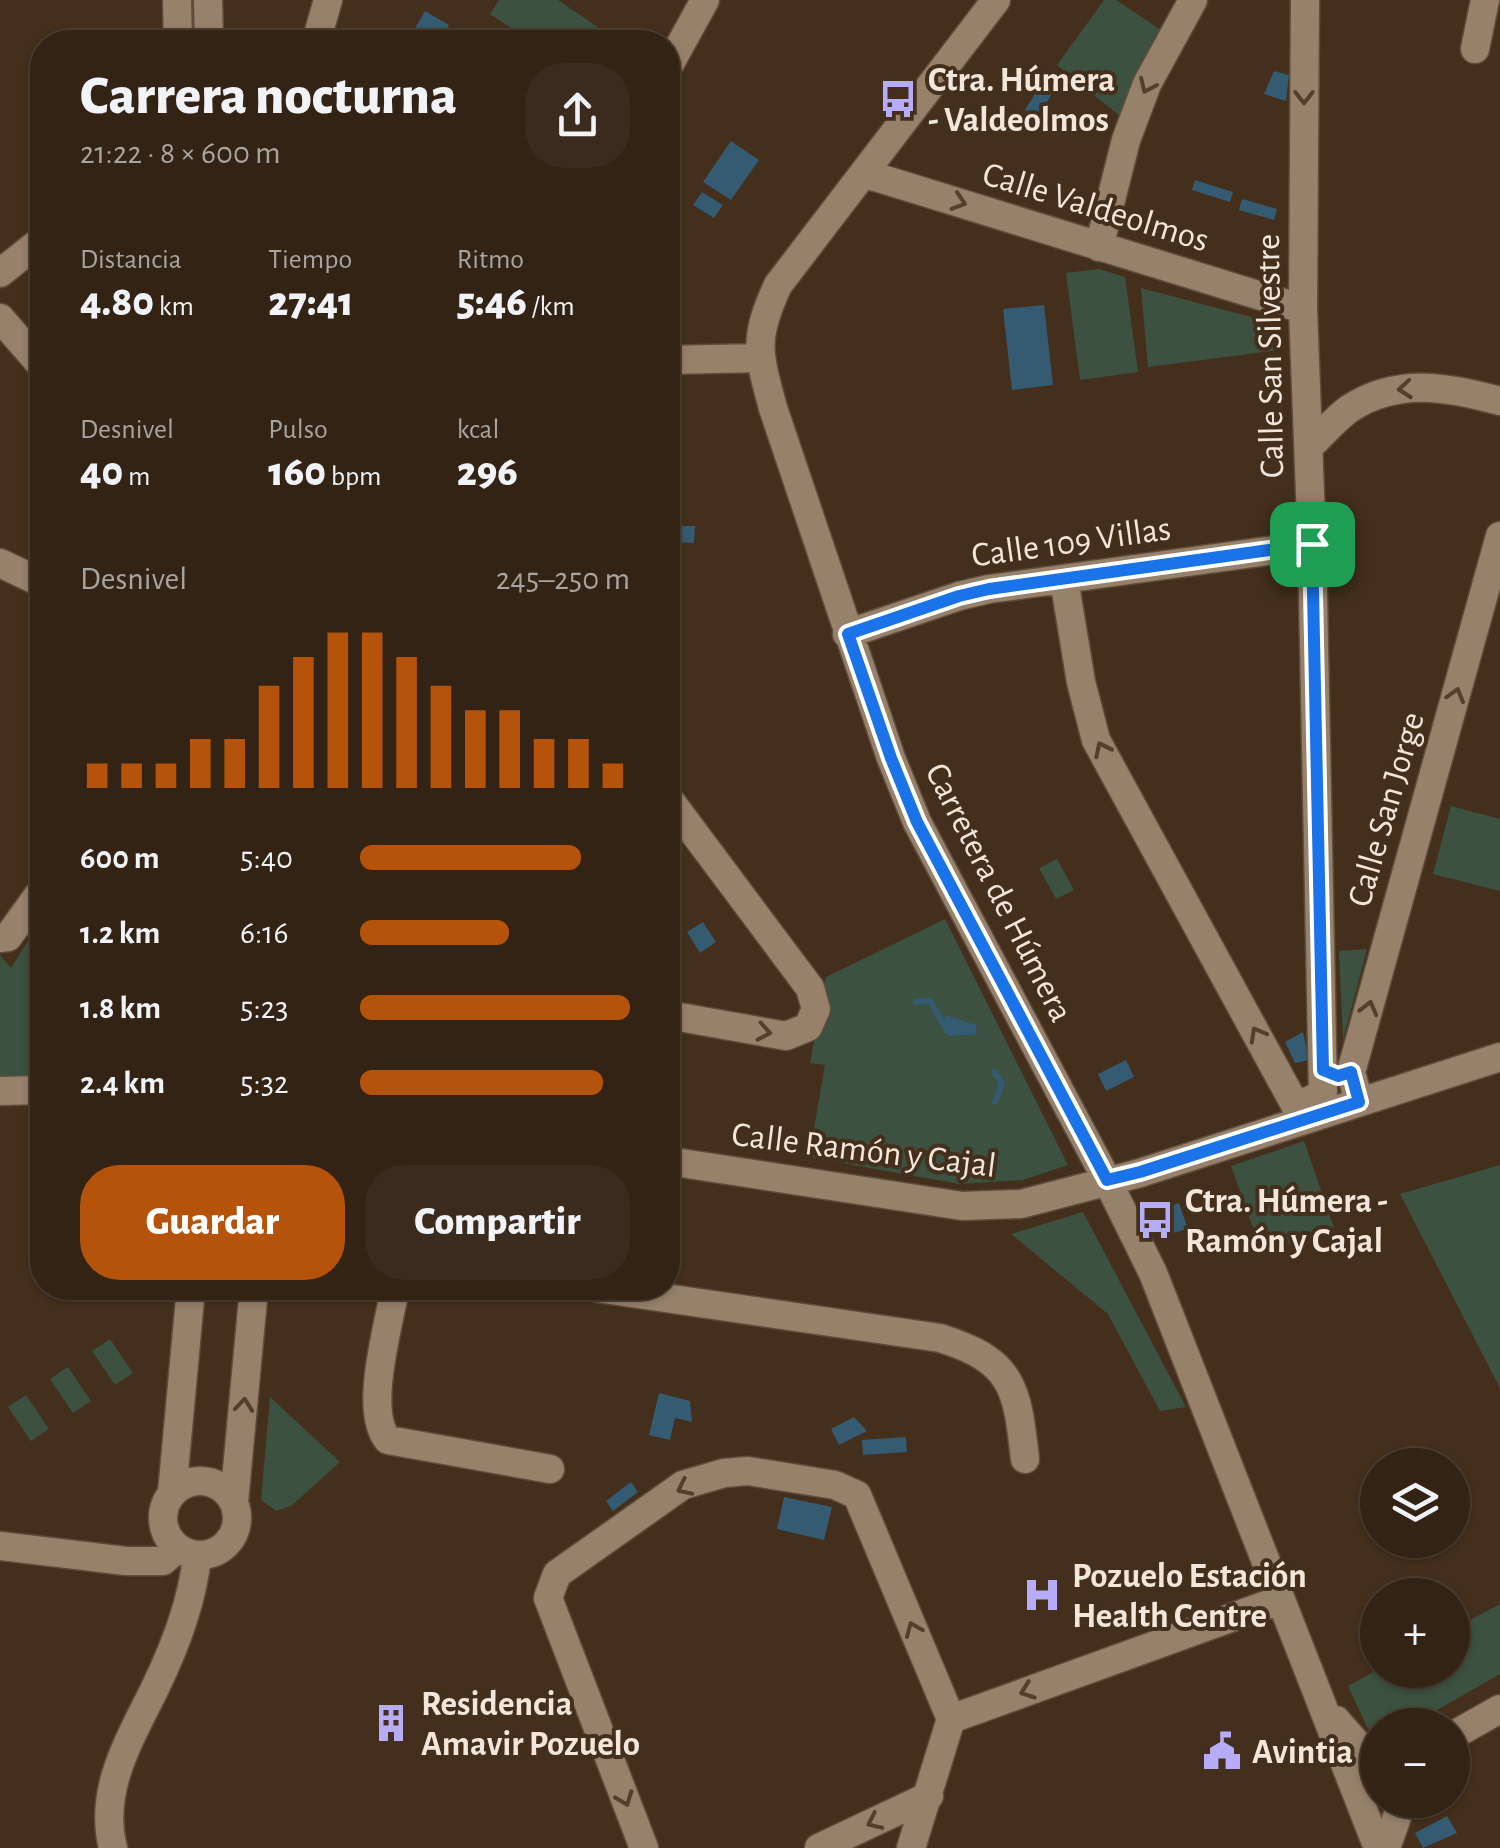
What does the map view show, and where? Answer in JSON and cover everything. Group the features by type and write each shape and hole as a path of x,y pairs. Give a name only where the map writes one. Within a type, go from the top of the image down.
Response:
{"street":[{"path":"177,0 178,30"},
{"path":"208,0 209,30"},
{"path":"319,30 328,0"},
{"path":"680,45 705,0"},
{"name":"Carretera de Húmera","path":"996,0 778,285 762,318 759,358 848,634 917,822 1153,1274 1320,1701 1360,1777"},
{"path":"1099,247 1126,140 1146,84 1192,0"},
{"name":"Calle San Silvestre","path":"1305,0 1303,309 1312,544 1320,1095"},
{"path":"1474,49 1485,0"},
{"name":"Calle Valdeolmos","path":"866,174 1303,309"},
{"path":"0,274 30,250"},
{"path":"0,318 30,352"},
{"path":"680,360 759,358"},
{"path":"1309,446 1349,409 1393,388 1451,388 1500,401"},
{"name":"Calle San Jorge","path":"1320,1095 1500,536"},
{"name":"Calle 109 Villas","path":"848,634 959,596 1312,544"},
{"path":"0,563 30,577"},
{"path":"1064,580 1096,740 1320,1095"},
{"path":"680,838 810,988 816,1009 808,1027 786,1036 680,1017"},
{"path":"0,938 8,938 30,907"},
{"name":"Calle Ramón y Cajal","path":"680,1163 975,1207 1021,1204 1140,1172 1320,1095 1359,1102 1500,1057"},
{"path":"0,1091 30,1090"},
{"path":"680,1299 940,1338 965,1346 1008,1377 1018,1406 1024,1459"},
{"path":"188,1552 166,1533 162,1516 172,1493 190,1300"},
{"path":"0,1546 163,1561 188,1552 214,1553 232,1538 237,1526 234,1502 253,1300"},
{"path":"393,1300 376,1405 380,1431 388,1440 550,1469"},
{"path":"644,1848 548,1598 557,1574 683,1485 724,1473 748,1471 836,1485 857,1495 951,1719 911,1848"},
{"path":"172,1493 193,1481 205,1480 227,1492 234,1502"},
{"path":"113,1848 108,1829 109,1801 130,1737 178,1636 188,1552"},
{"path":"951,1719 1280,1600"},
{"path":"1320,1701 1360,1746"},
{"path":"1470,1726 1500,1709"},
{"path":"818,1848 929,1796"},
{"name":"Carretera de Húmera","path":"1374,1818 1382,1848"},
{"path":"1382,1848 1395,1818"}],"green space":[{"path":"499,0 558,0 602,30 514,30 490,14"},
{"path":"1104,0 1116,0 1161,30 1120,116 1057,65"},
{"path":"1099,269 1125,277 1138,372 1080,380 1066,273"},
{"path":"1141,288 1278,324 1279,350 1148,367"},
{"path":"1451,806 1500,819 1500,891 1433,874"},
{"path":"1057,859 1074,890 1056,899 1039,868"},
{"path":"945,919 1068,1165 1023,1180 959,1184 809,1157 825,1065 810,1063 826,977"},
{"path":"30,938 30,1076 0,1077 0,955 11,968"},
{"path":"1367,949 1343,1040 1339,951"},
{"path":"1304,1141 1334,1228 1262,1253 1231,1166"},
{"path":"1500,1165 1500,1388 1400,1194"},
{"path":"1083,1212 1186,1407 1160,1411 1108,1314 1011,1234"},
{"path":"110,1339 133,1373 115,1385 92,1351"},
{"path":"68,1367 91,1401 73,1413 50,1379"},
{"path":"26,1395 49,1429 31,1441 8,1407"},
{"path":"270,1397 340,1462 291,1506 276,1511 261,1500"},
{"path":"1500,1604 1500,1674 1441,1708 1360,1708 1360,1712 1348,1686 1360,1679 1360,1688 1470,1688 1470,1620"}],"water":[{"path":"425,11 449,25 446,30 414,30"},
{"path":"1049,71 1062,79 1037,117 1025,110"},
{"path":"1274,71 1289,75 1286,101 1264,94"},
{"path":"731,141 759,160 731,200 703,182"},
{"path":"1195,180 1233,192 1230,202 1192,190"},
{"path":"702,192 723,205 714,218 693,205"},
{"path":"1242,199 1277,209 1274,220 1239,210"},
{"path":"1044,305 1053,385 1012,390 1003,309"},
{"path":"680,526 695,526 694,543 680,542"},
{"path":"703,922 716,942 700,953 687,932"},
{"path":"945,1015 976,1025 977,1034 950,1036 943,1032"},
{"path":"1303,1032 1309,1060 1295,1063 1285,1042"},
{"path":"1126,1060 1134,1077 1106,1091 1098,1074"},
{"path":"1179,1203 1188,1229 1173,1233 1164,1208"},
{"path":"659,1393 690,1401 692,1422 675,1418 670,1440 649,1435"},
{"path":"854,1417 867,1431 839,1445 831,1429"},
{"path":"906,1437 907,1452 863,1455 862,1440"},
{"path":"631,1482 638,1492 613,1511 606,1501"},
{"path":"784,1497 832,1507 824,1540 777,1529"},
{"path":"1448,1818 1457,1833 1423,1848 1415,1833"}],"waterway":[{"path":"916,1002 930,1001 944,1025"},
{"path":"994,1072 1002,1083 995,1102"}],"place":[{"name":"Ctra. Húmera - Valdeolmos","path":"898,99"},
{"name":"Ctra. Húmera - Ramón y Cajal","path":"1155,1220"},
{"name":"Pozuelo Estación Health Centre","path":"1042,1595"},
{"name":"Residencia Amavir Pozuelo","path":"391,1723"},
{"name":"Avintia","path":"1222,1751"}],"route":[{"path":"1312,544 1321,1052 1323,1070 1338,1076 1351,1072 1359,1102 1107,1180 917,822 848,634 989,589 1312,544"}]}
